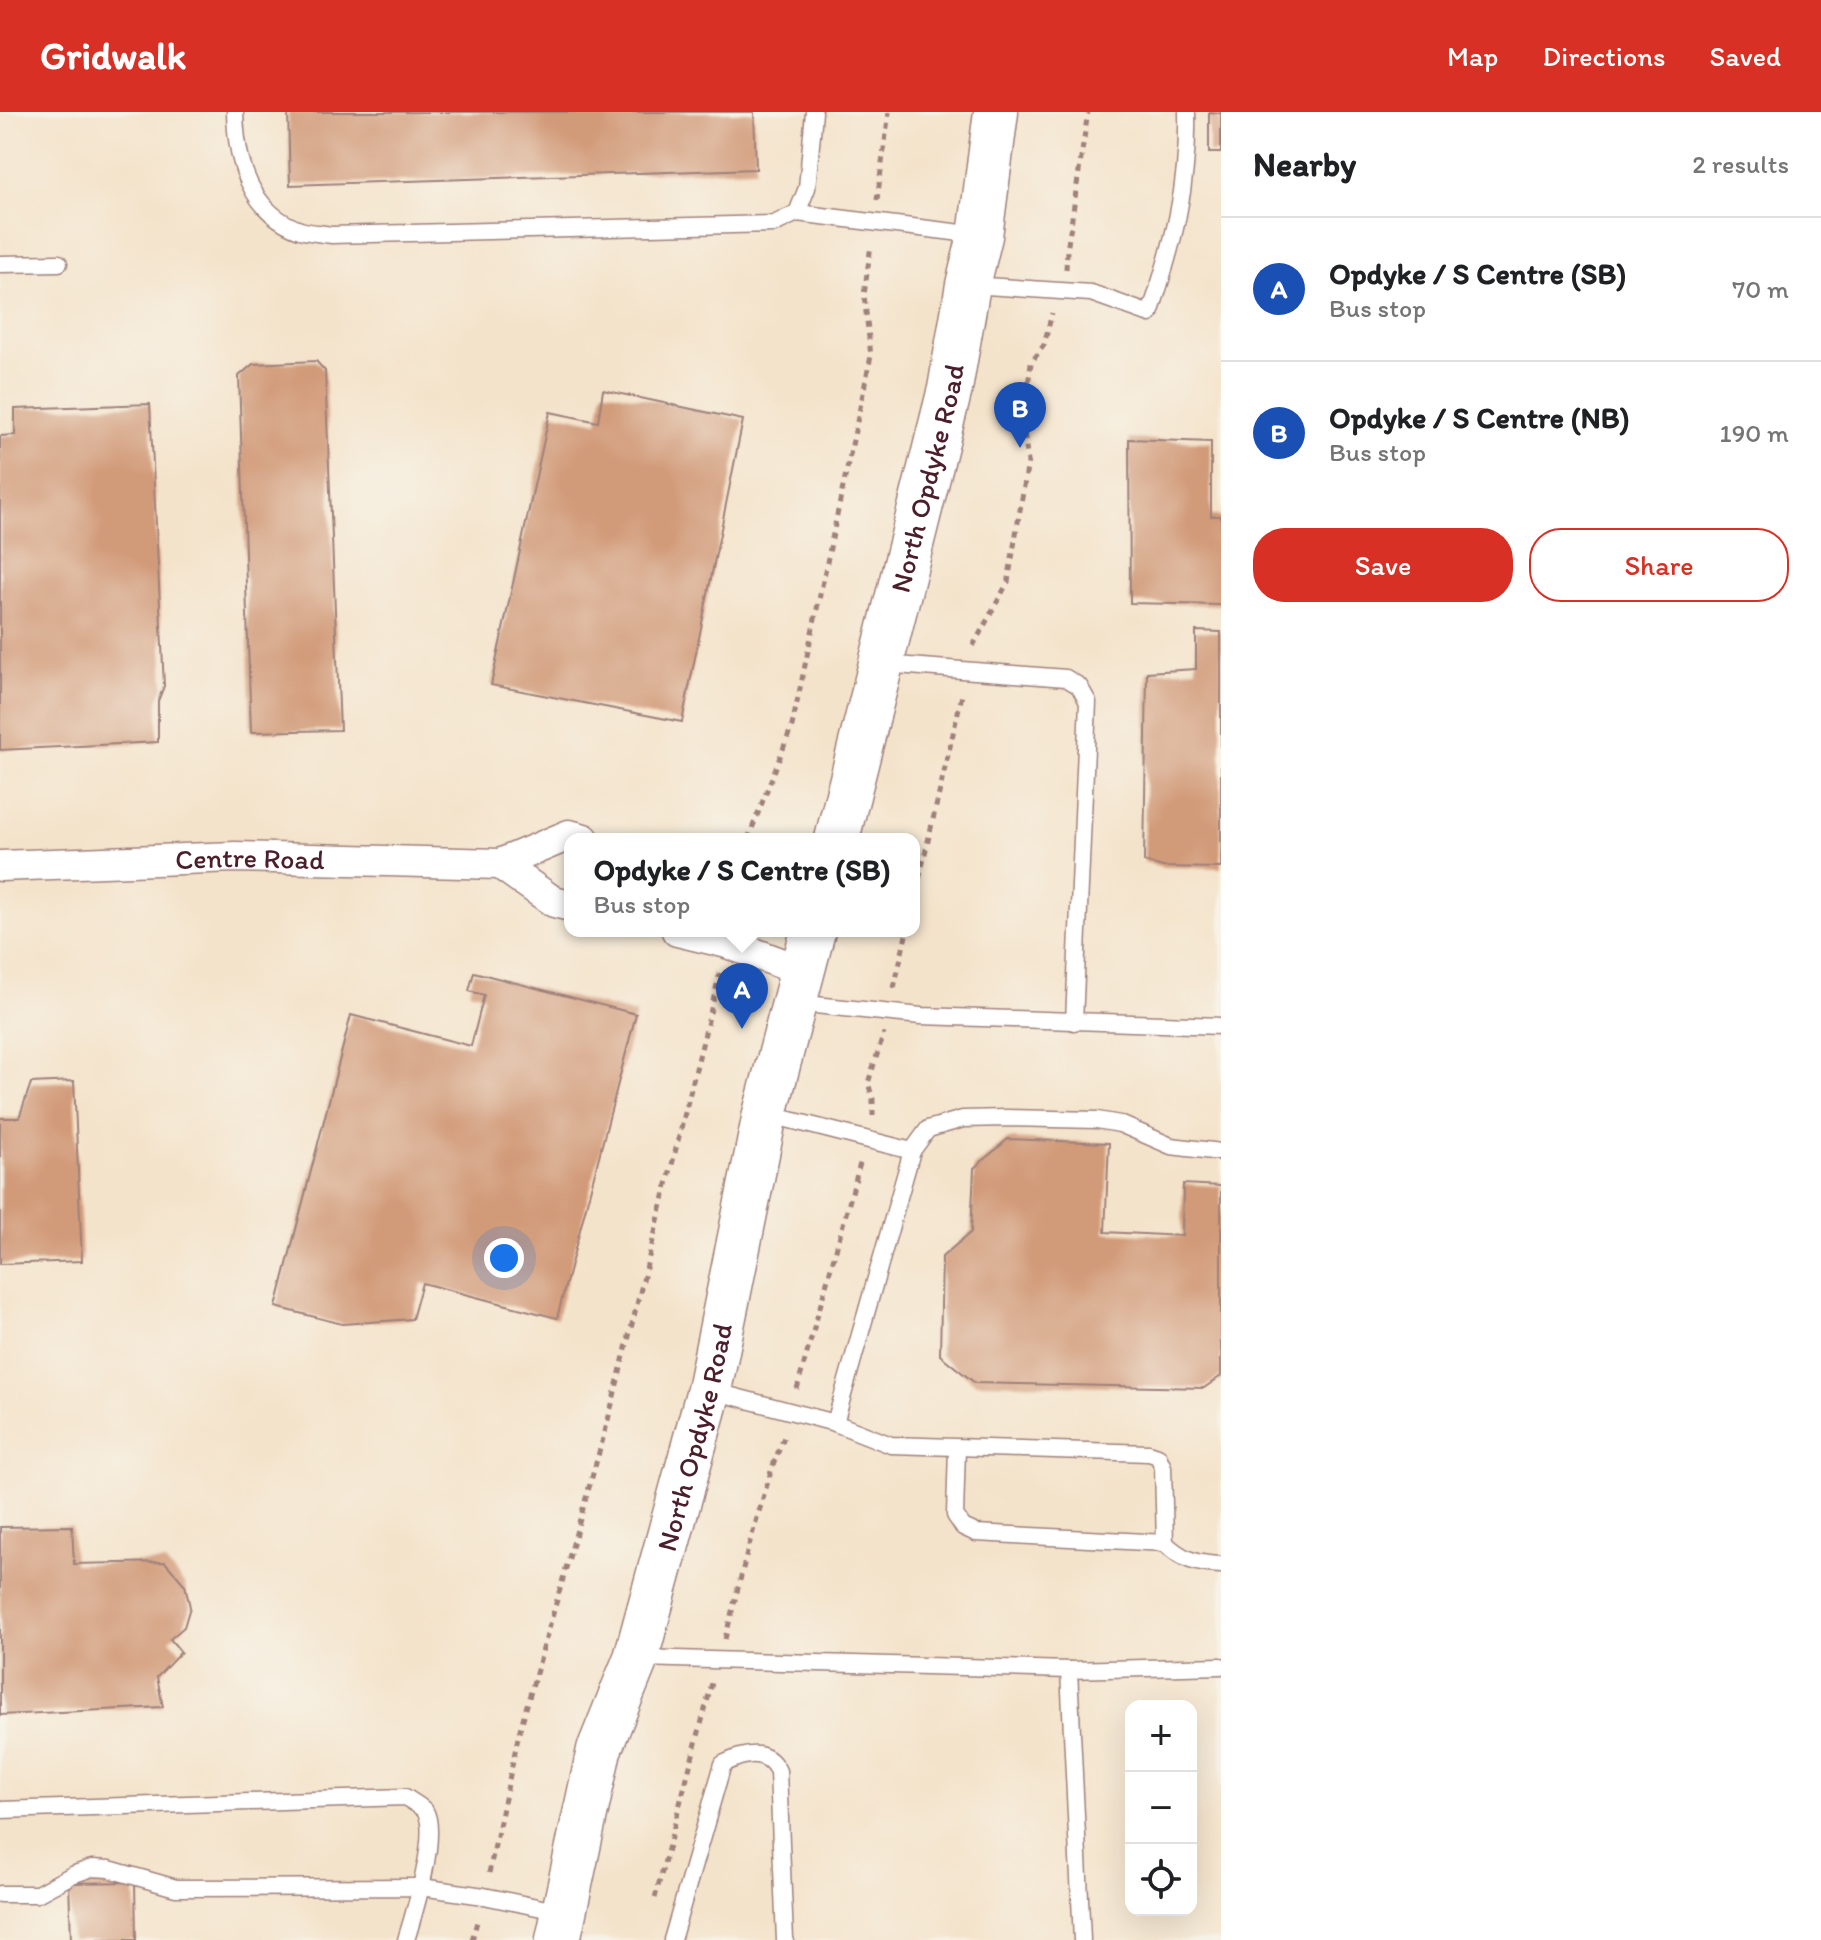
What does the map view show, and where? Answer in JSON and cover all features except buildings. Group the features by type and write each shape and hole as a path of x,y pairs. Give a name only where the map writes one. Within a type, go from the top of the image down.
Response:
{"main road":[{"name":"North Opdyke Road","path":"839,833 950,389 980,236 996,112"},
{"name":"North Opdyke Road","path":"562,1926 599,1750 636,1658 709,1390 765,1114 803,968"}],"street":[{"name":"Centre Road","path":"0,866 235,857 500,864 564,837"},
{"path":"500,864 554,902 564,904"},
{"path":"702,937 803,968"}],"lane":[{"path":"235,112 236,145 254,194 275,216 299,229 331,235 774,224 797,213 980,236"},
{"path":"797,213 807,188 814,112"},
{"path":"968,285 1091,293 1150,314 1168,262 1186,185 1187,112"},
{"path":"0,264 59,263"},
{"path":"881,664 1066,678 1079,686 1088,702 1074,1022"},
{"path":"803,968 888,1014 1221,1026"},
{"path":"765,1114 912,1151"},
{"path":"835,1423 912,1151 928,1129 963,1119 1097,1120 1120,1124 1171,1146 1221,1152"},
{"path":"709,1390 835,1423 891,1445 1149,1453 1158,1456 1163,1467 1165,1543"},
{"path":"957,1448 955,1515 963,1527 976,1533 1165,1543 1178,1556 1197,1564 1221,1565"},
{"path":"636,1658 1069,1670 1221,1666"},
{"path":"1069,1670 1082,1940"},
{"path":"672,1940 723,1764 742,1755 763,1756 772,1761 778,1771 785,1940"},
{"path":"0,1810 405,1797 424,1810 431,1828 421,1887 406,1940"},
{"path":"0,1894 37,1894 92,1868 109,1869 176,1888 421,1887 484,1896 562,1926"}],"path":[{"path":"750,833 792,726 871,356 864,295 889,112"},
{"path":"1067,268 1088,112"},
{"path":"973,644 1008,582 1028,462 1023,424 1031,363 1044,345 1052,314"},
{"path":"920,875 961,698"},
{"path":"894,987 906,937"},
{"path":"472,1940 519,1733 606,1428 727,943"},
{"path":"873,1118 873,1099 868,1083 882,1040"},
{"path":"797,1386 860,1161"},
{"path":"726,1636 760,1507 784,1438"},
{"path":"652,1910 713,1682"}],"place":[{"name":"Opdyke / S Centre (NB)","path":"1020,448"},
{"name":"Opdyke / S Centre (SB)","path":"742,1029"}]}
